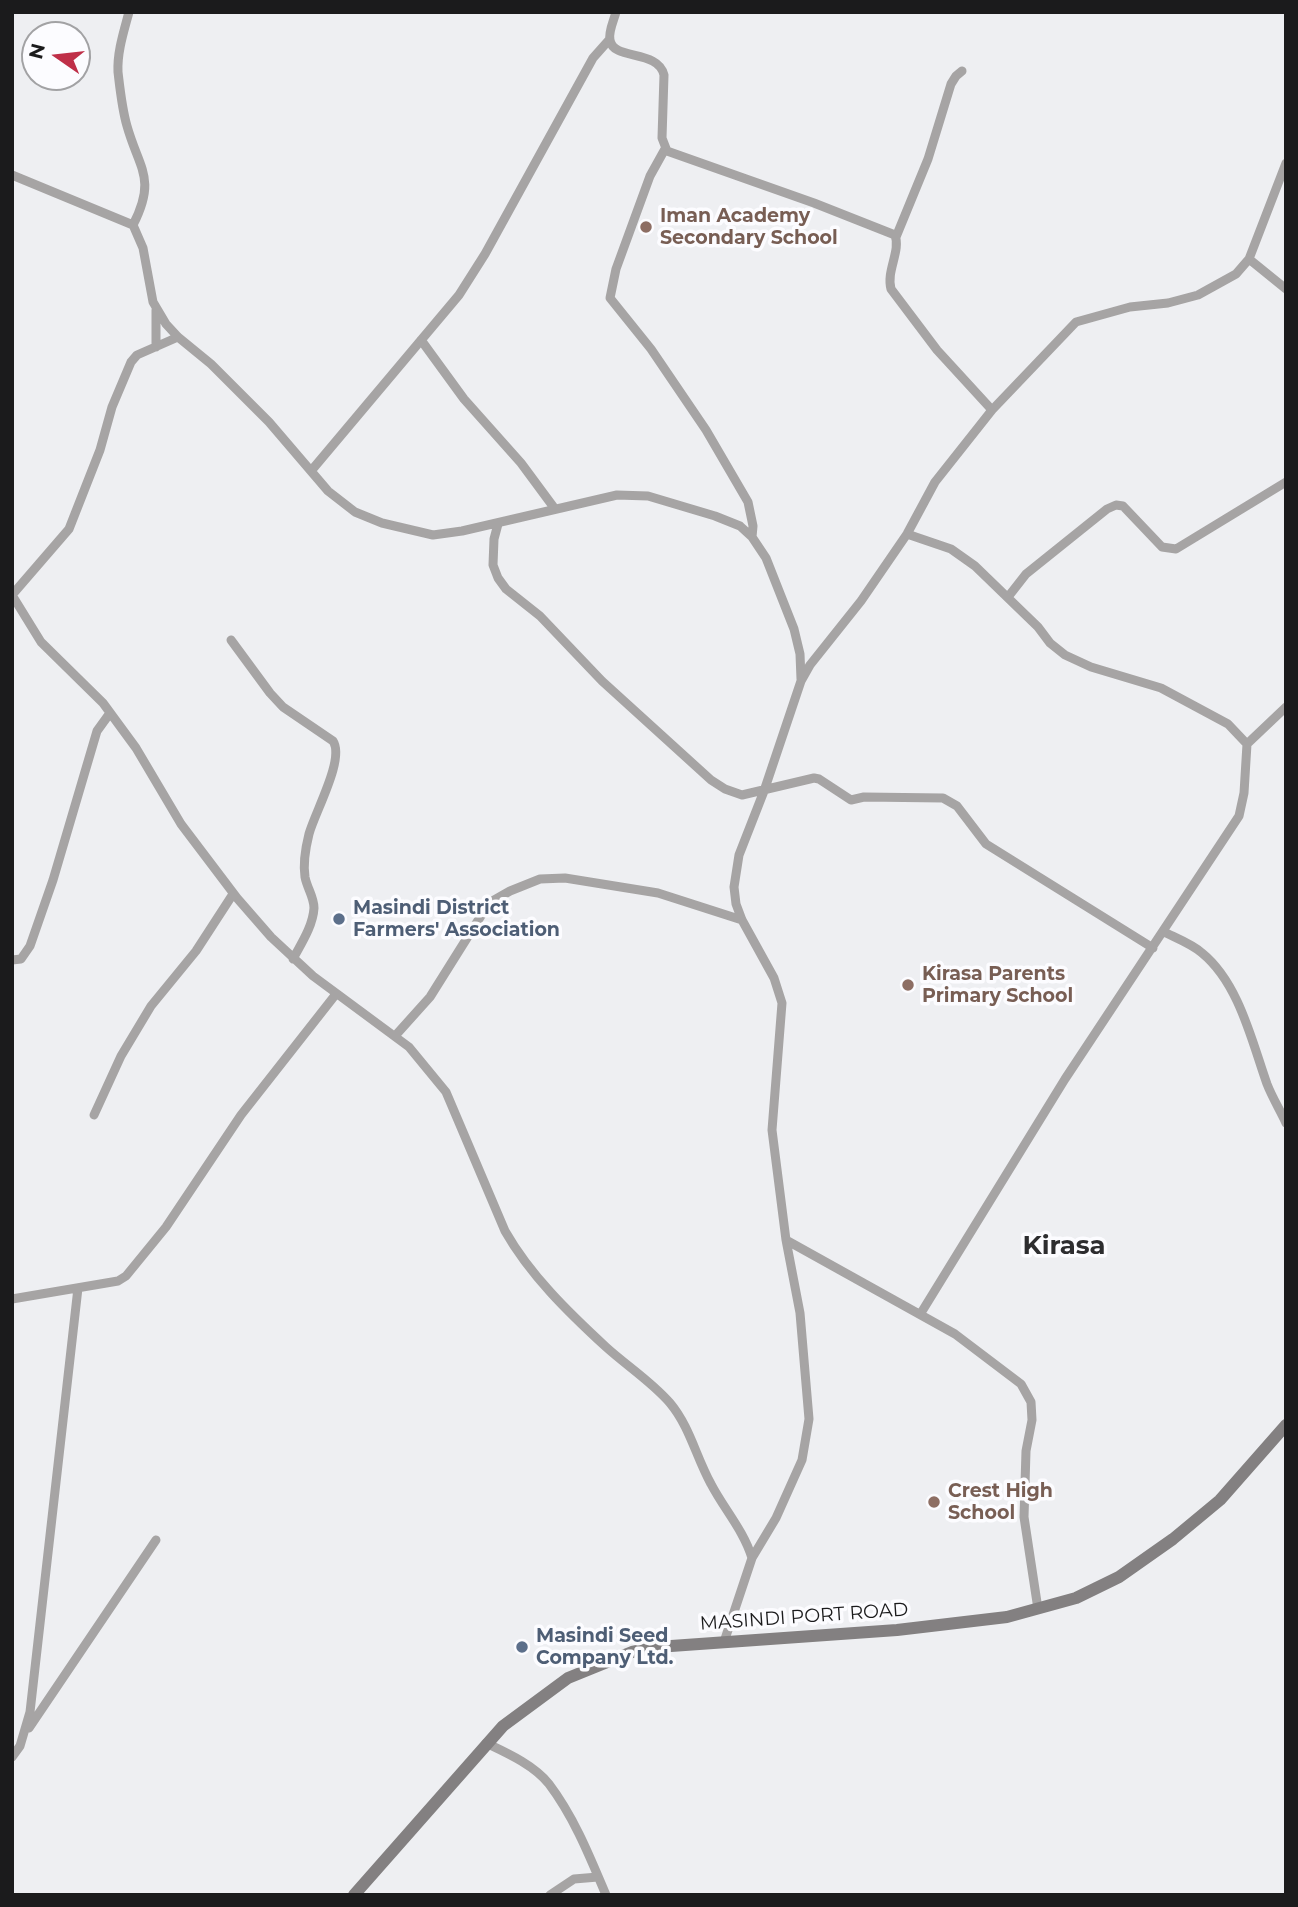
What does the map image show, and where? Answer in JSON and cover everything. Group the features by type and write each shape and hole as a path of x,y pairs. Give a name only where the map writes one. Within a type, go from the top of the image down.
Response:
{"main road":[{"name":"MASINDI PORT ROAD","path":"354,1895 486,1743 534,1701 568,1678 632,1652 657,1647 897,1630 1007,1617 1076,1598 1119,1577 1173,1539 1220,1500 1286,1425"}],"street":[{"path":"129,12 119,54 118,72 127,127 145,170 141,206 133,225"},
{"path":"311,471 459,295 473,274 593,58 610,40 616,12"},
{"path":"610,40 617,50 656,62 662,68 662,138 665,149 851,217 896,237"},
{"path":"962,71 951,84 928,159 896,237 889,276 891,289 937,350 992,410"},
{"path":"665,149 650,176 615,269 610,298 640,334 706,430 748,502 753,526 752,537"},
{"path":"724,1642 752,1558 776,1518 802,1460 809,1419 800,1313 786,1240 772,1130 782,1003 774,978 736,904 734,872 801,681 810,665 862,601 907,534 935,482 992,410 1076,322 1130,307 1168,303 1198,295 1236,274 1249,259 1286,163"},
{"path":"12,175 133,225 143,248 156,309 178,337 211,364 269,422 328,491 355,512 410,531 447,535 617,495 648,496 715,516 740,526 752,537 766,558 794,629 800,654 801,681"},
{"path":"1249,259 1286,289"},
{"path":"156,309 156,347"},
{"path":"178,337 137,355 129,365 69,530 12,595 41,642 91,689 136,748 181,824 233,894 293,959 409,1047 446,1092 514,1247 532,1273 606,1346 671,1404 687,1429 709,1482 726,1512 747,1540 752,1558"},
{"path":"421,340 464,398 521,463 555,509"},
{"path":"1007,597 1026,574 1107,509 1116,505 1124,506 1162,547 1177,549 1286,482"},
{"path":"498,524 494,539 493,565 506,589 540,616 601,681 725,789 742,795 814,778 851,800 864,797 943,798 957,806 986,844 1153,948"},
{"path":"907,534 951,549 975,566 1065,655 1091,667 1161,688 1228,724 1247,744"},
{"path":"230,640 270,693 289,712 336,746 334,767 309,835 306,855 305,874 314,911 293,959"},
{"path":"921,1313 1065,1079 1238,816 1244,793 1247,744 1286,707"},
{"path":"12,960 21,959 30,946 53,880 91,746 100,725 110,713"},
{"path":"395,1036 430,997 489,904 540,878 565,878 658,893 742,920"},
{"path":"94,1115 121,1056 151,1006 197,951 233,894"},
{"path":"1164,932 1202,952 1230,990 1250,1031 1267,1084 1286,1123"},
{"path":"12,1299 118,1281 129,1272 181,1205 234,1124 336,994"},
{"path":"786,1240 921,1313 955,1334 1021,1384 1031,1402 1024,1517 1038,1609"},
{"path":"26,1732 78,1288"},
{"path":"12,1757 26,1732 156,1540"},
{"path":"486,1743 516,1757 548,1783 582,1838 606,1895"},
{"path":"550,1895 574,1880 598,1877"}],"place":[{"name":"Iman Academy Secondary School","path":"646,227"},
{"name":"Masindi District Farmers' Association","path":"339,919"},
{"name":"Kirasa Parents Primary School","path":"908,985"},
{"name":"Crest High School","path":"934,1502"},
{"name":"Masindi Seed Company Ltd.","path":"522,1647"}],"district":[{"name":"Kirasa","path":"1064,1246"}]}
